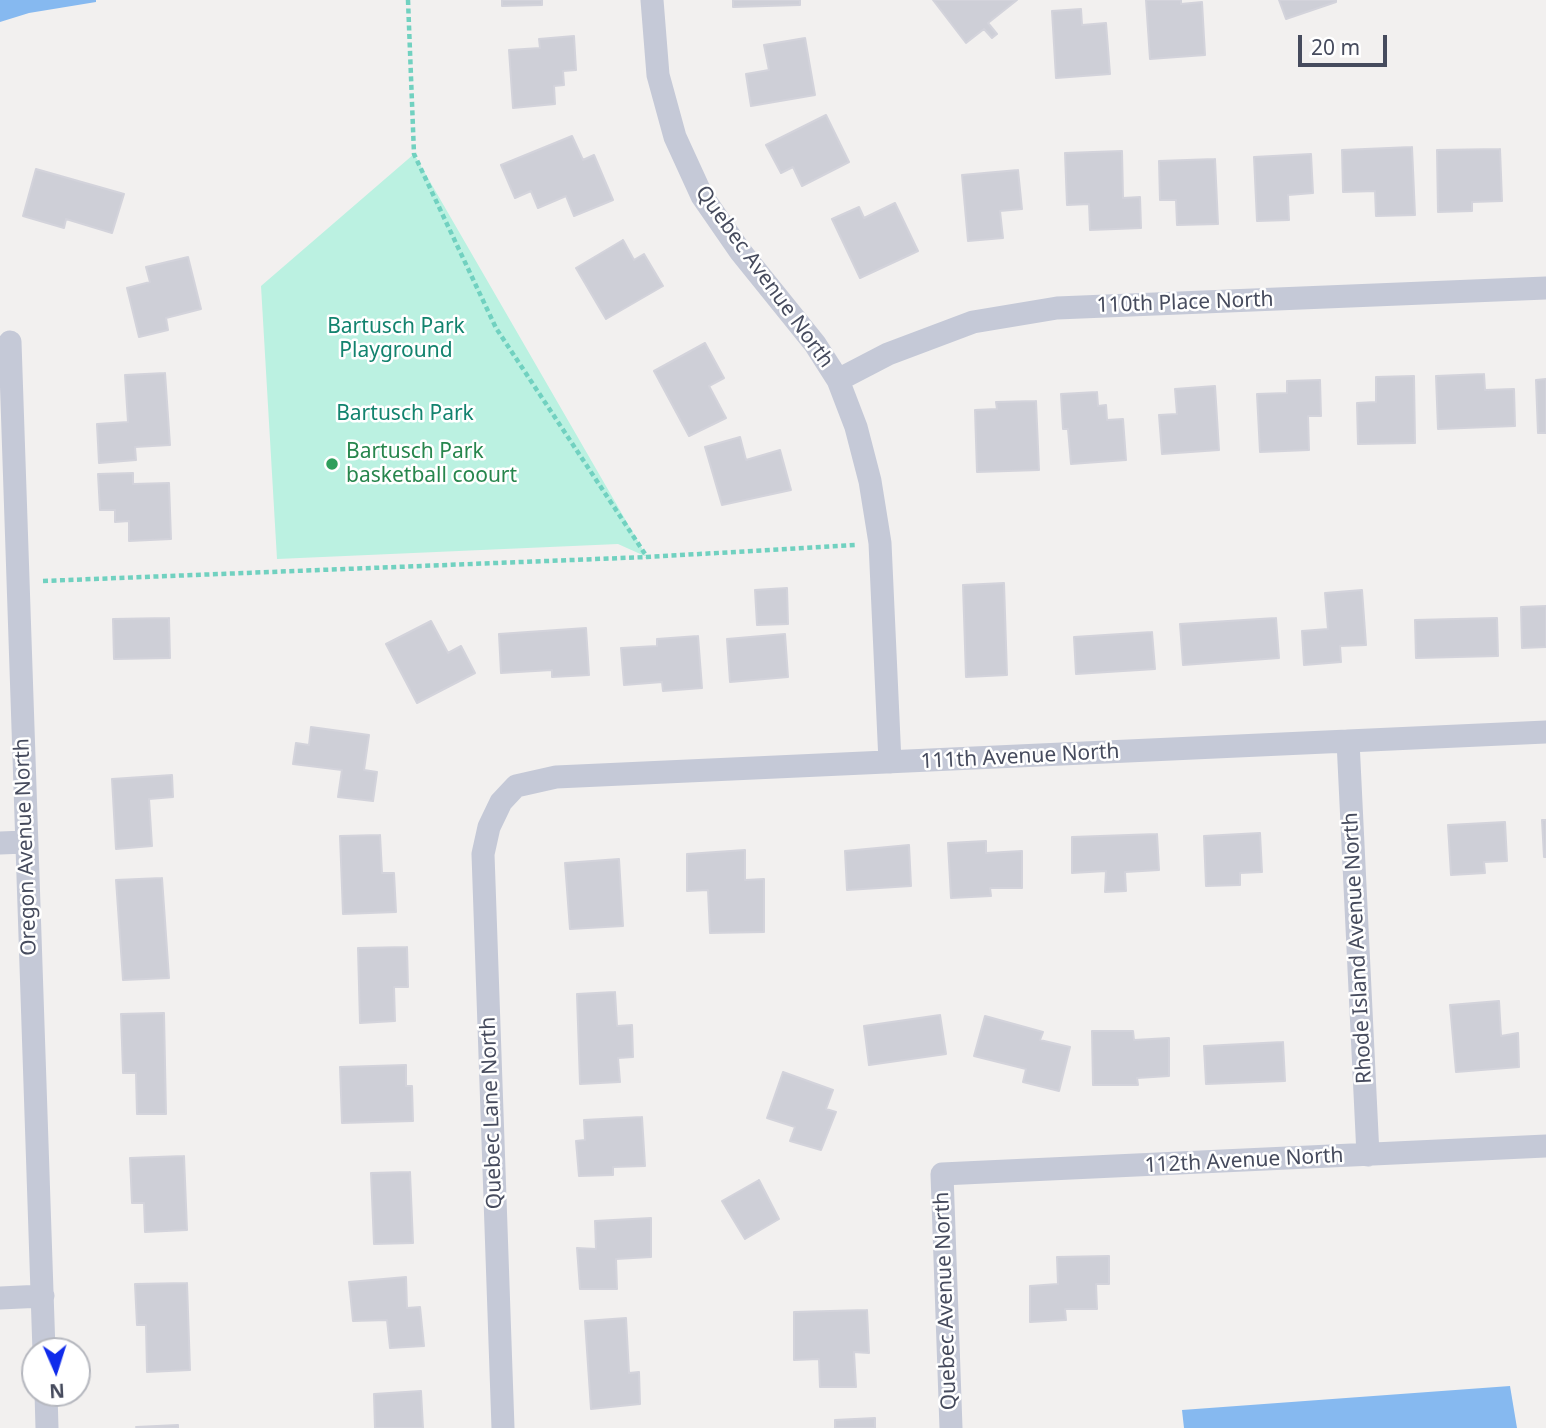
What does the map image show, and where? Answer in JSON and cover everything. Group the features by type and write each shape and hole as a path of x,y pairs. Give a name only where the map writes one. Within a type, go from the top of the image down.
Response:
{"street":[{"name":"Quebec Avenue North","path":"652,0 659,75 676,137 702,196 740,251 815,344 838,380 856,427 870,481 880,543 890,762"},
{"name":"110th Place North","path":"838,380 888,354 973,322 1057,308 1546,288"},
{"name":"Oregon Avenue North","path":"10,342 44,1337"},
{"name":"111th Avenue North","path":"501,802 516,786 556,776 1546,732"},
{"name":"Rhode Island Avenue North","path":"1348,741 1368,1155"},
{"name":"Quebec Lane North","path":"501,802 489,827 483,854 503,1428"},
{"path":"0,843 25,842"},
{"name":"112th Avenue North","path":"942,1174 1546,1146"},
{"name":"Quebec Avenue North","path":"942,1174 951,1428"},
{"path":"0,1298 43,1296"},
{"path":"46,1407 47,1428"}],"path":[{"path":"408,0 414,155 496,328 646,557"},
{"path":"17,582 646,557 880,543"}],"green space":[{"name":"Bartusch Park","path":"414,154 647,557 618,544 277,559 261,286"}],"water":[{"path":"0,0 96,2 29,13 0,22"},
{"path":"1510,1386 1517,1428 1184,1428 1182,1410"}],"building":[{"path":"502,0 542,0 542,5 502,6"},
{"path":"733,0 800,0 800,5 733,7"},
{"path":"933,0 1017,0 988,23 997,34 992,38 984,29 966,43"},
{"path":"1146,0 1181,0 1181,4 1202,2 1205,55 1150,59"},
{"path":"1279,0 1336,0 1336,2 1286,19"},
{"path":"1081,9 1082,25 1106,23 1110,74 1056,78 1052,11"},
{"path":"574,36 576,70 563,71 564,85 554,86 555,104 513,108 509,50 540,48 539,39"},
{"path":"805,38 815,95 751,106 746,74 769,70 764,45"},
{"path":"826,115 849,162 802,186 793,167 781,173 766,145"},
{"path":"572,136 583,160 594,155 613,200 574,216 566,196 538,208 531,191 515,198 501,165"},
{"path":"1412,147 1415,215 1376,216 1375,191 1343,192 1342,150"},
{"path":"1500,149 1502,201 1472,202 1472,211 1438,212 1437,150"},
{"path":"1122,151 1123,198 1140,197 1141,228 1090,230 1089,204 1067,205 1065,153"},
{"path":"1311,154 1313,193 1288,195 1289,220 1257,221 1254,157"},
{"path":"1215,159 1218,224 1177,225 1176,200 1160,200 1159,161"},
{"path":"36,169 124,194 112,233 66,219 64,228 23,216"},
{"path":"1018,170 1022,209 1000,211 1003,238 968,241 962,175"},
{"path":"895,203 918,251 860,278 832,219 859,207 864,218"},
{"path":"623,240 634,260 644,254 663,286 606,319 576,268"},
{"path":"188,257 201,309 166,318 168,330 139,337 127,288 150,282 146,267"},
{"path":"705,343 724,378 709,386 726,418 689,436 654,371"},
{"path":"165,373 170,445 135,447 136,460 99,463 97,424 128,422 125,375"},
{"path":"1484,374 1485,390 1514,389 1515,426 1438,429 1436,376"},
{"path":"1414,376 1415,443 1358,444 1357,403 1376,402 1376,377"},
{"path":"1546,379 1546,433 1538,433 1536,380"},
{"path":"1320,380 1321,416 1308,416 1309,450 1260,452 1257,394 1287,393 1287,381"},
{"path":"1215,386 1219,450 1162,454 1159,415 1177,414 1175,389"},
{"path":"1097,392 1098,406 1106,405 1107,420 1123,419 1126,460 1071,464 1068,429 1063,429 1061,394"},
{"path":"1036,401 1039,470 977,472 975,410 997,409 996,402"},
{"path":"740,437 746,460 780,450 791,490 722,505 705,447"},
{"path":"133,473 133,484 169,483 171,539 129,541 129,521 115,522 115,510 100,510 98,474"},
{"path":"1004,583 1007,675 966,677 963,585"},
{"path":"787,588 788,624 757,625 755,590"},
{"path":"1362,590 1366,645 1340,646 1341,662 1304,665 1302,631 1328,629 1325,593"},
{"path":"1546,606 1546,647 1522,648 1521,607"},
{"path":"169,618 170,658 114,659 113,619"},
{"path":"1276,618 1279,658 1183,665 1180,624"},
{"path":"1497,618 1498,656 1416,658 1415,620"},
{"path":"431,621 448,653 461,646 475,673 417,703 386,644"},
{"path":"586,628 589,675 552,677 552,670 501,673 499,634"},
{"path":"1152,632 1155,669 1076,674 1074,637"},
{"path":"785,634 788,677 730,682 727,639"},
{"path":"698,636 702,688 663,691 662,682 624,685 621,648 657,646 657,639"},
{"path":"311,727 369,735 364,770 377,772 373,801 338,797 342,770 293,764 296,743 309,745"},
{"path":"172,775 173,797 149,799 152,846 116,849 112,779"},
{"path":"1542,820 1546,820 1546,857 1544,857"},
{"path":"1505,822 1507,861 1484,862 1485,873 1451,875 1448,825"},
{"path":"1260,833 1262,872 1240,873 1240,885 1206,886 1204,836"},
{"path":"1157,834 1159,870 1125,872 1126,891 1105,892 1106,871 1072,873 1072,837"},
{"path":"380,835 382,873 394,873 396,912 343,914 340,836"},
{"path":"986,841 986,853 1022,851 1022,888 990,888 991,896 951,898 948,843"},
{"path":"909,845 911,886 847,890 845,851"},
{"path":"745,850 745,880 764,879 764,932 710,933 708,890 687,891 687,854"},
{"path":"619,859 623,926 570,929 565,863"},
{"path":"162,878 169,978 123,980 116,880"},
{"path":"407,947 408,987 394,987 395,1021 360,1023 358,948"},
{"path":"615,992 617,1026 632,1025 633,1057 618,1058 620,1082 580,1084 577,994"},
{"path":"1499,1001 1501,1036 1518,1033 1519,1067 1456,1072 1450,1005"},
{"path":"164,1013 166,1114 137,1114 136,1073 123,1073 121,1014"},
{"path":"940,1015 946,1054 869,1065 864,1026"},
{"path":"985,1016 1043,1032 1040,1040 1070,1047 1059,1091 1023,1082 1026,1069 974,1056"},
{"path":"1092,1031 1133,1031 1134,1040 1169,1038 1169,1076 1137,1078 1138,1085 1093,1085"},
{"path":"1283,1042 1285,1081 1206,1084 1204,1046"},
{"path":"406,1065 406,1086 412,1086 413,1121 342,1123 340,1067"},
{"path":"783,1072 833,1090 826,1109 836,1112 821,1150 790,1141 795,1127 767,1118"},
{"path":"642,1117 645,1166 613,1167 613,1175 579,1176 576,1141 585,1140 584,1120"},
{"path":"184,1156 187,1230 145,1232 144,1203 132,1203 130,1158"},
{"path":"410,1172 413,1243 374,1244 371,1173"},
{"path":"759,1180 779,1219 745,1239 722,1201"},
{"path":"651,1218 651,1257 616,1259 617,1289 580,1289 577,1248 596,1249 595,1221"},
{"path":"1109,1256 1109,1284 1096,1284 1097,1309 1065,1309 1066,1320 1030,1322 1030,1286 1058,1284 1057,1257"},
{"path":"406,1277 407,1308 420,1307 424,1346 390,1348 387,1320 353,1321 349,1282"},
{"path":"187,1283 190,1370 147,1372 146,1325 137,1325 135,1284"},
{"path":"867,1310 869,1353 854,1352 856,1387 820,1387 819,1359 794,1360 794,1312"},
{"path":"626,1318 629,1373 639,1372 640,1404 591,1409 585,1321"},
{"path":"421,1391 423,1428 375,1428 374,1394"},
{"path":"875,1418 875,1428 835,1428 835,1420"},
{"path":"178,1425 178,1428 136,1427"}],"place":[{"name":"Bartusch Park basketball coourt","path":"332,464"}],"park label":[{"name":"Bartusch Park Playground","path":"396,339"}]}
